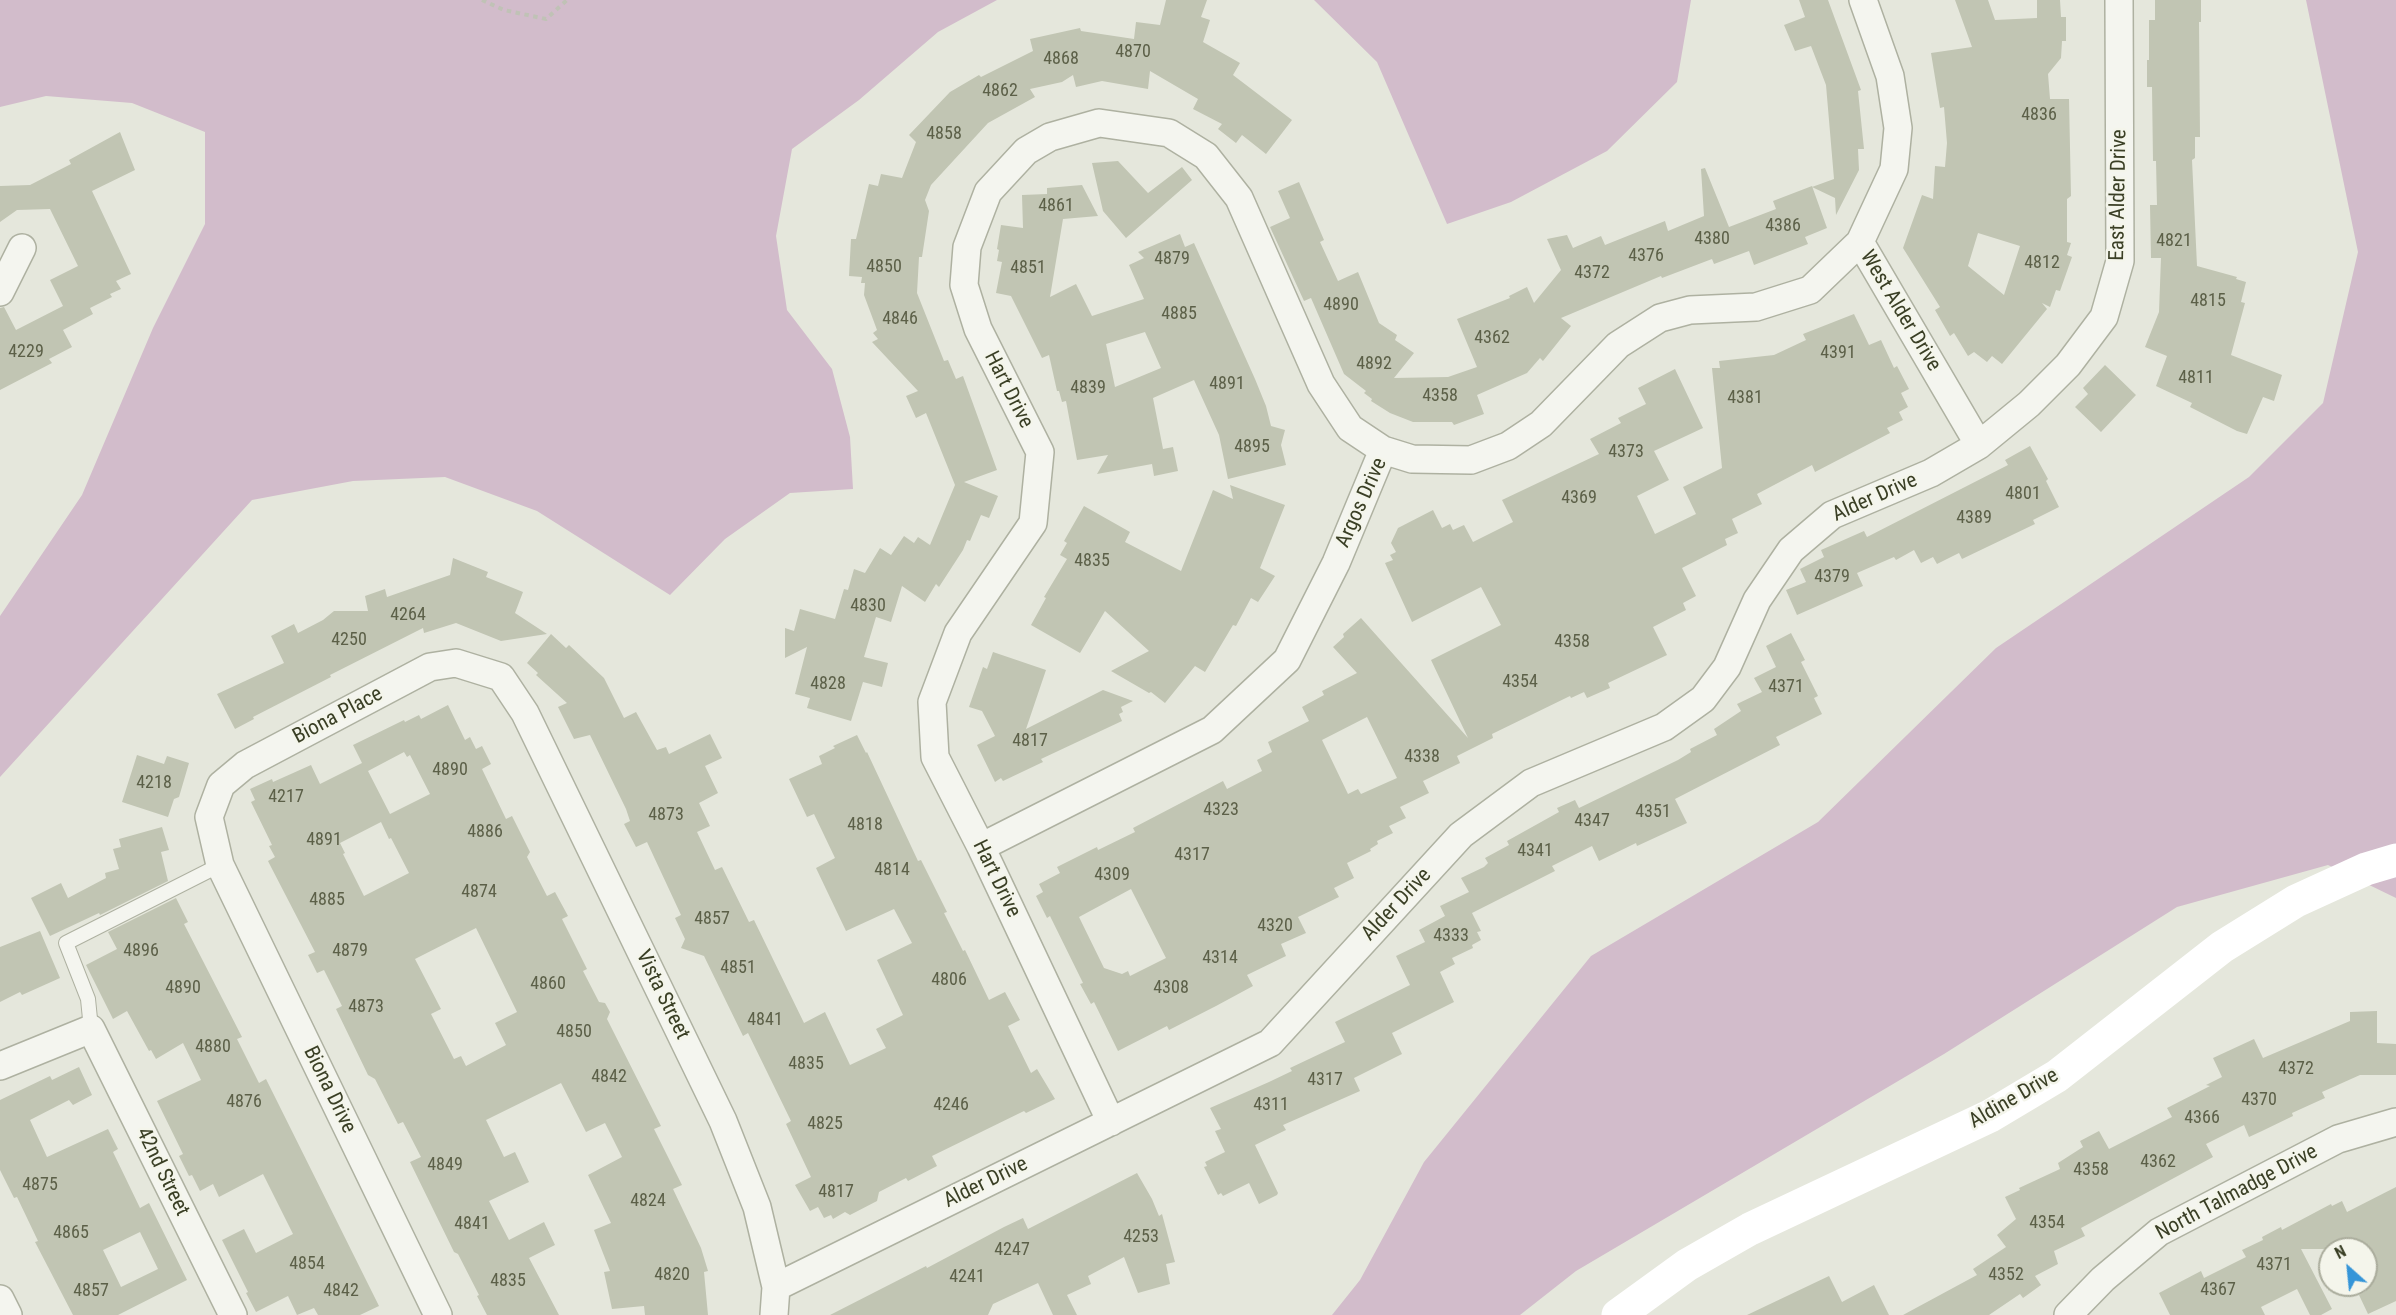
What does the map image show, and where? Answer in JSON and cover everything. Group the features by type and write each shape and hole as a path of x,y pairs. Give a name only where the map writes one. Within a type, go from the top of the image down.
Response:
{"main road":[{"name":"Aldine Drive","path":"1618,1315 1687,1265 1750,1229 1990,1116 2057,1076 2222,947 2286,906 2366,870 2396,860"}],"street":[{"name":"West Alder Drive","path":"1863,0 1890,76 1898,128 1894,169 1860,242 1980,445"},
{"name":"East Alder Drive","path":"1980,445 2037,396 2068,364 2104,317 2121,261 2119,0"},
{"name":"Hart Drive","path":"1111,1122 981,847 935,757 932,702 958,633 1033,523 1040,452 978,329 964,285 967,247 988,192 1026,151 1050,137 1099,123 1169,133 1206,156 1239,198 1321,384 1350,428 1383,450"},
{"name":"Argos Drive","path":"981,847 1212,730 1287,660 1336,562 1383,450 1412,459 1472,460 1508,446 1540,424 1618,345 1660,318 1690,310 1756,307 1810,290 1860,242"},
{"path":"0,292 22,248"},
{"name":"Alder Drive","path":"776,1287 1270,1043 1461,835 1531,783 1664,727 1703,699 1727,666 1757,600 1791,550 1832,515 1931,473 1980,445"},
{"name":"Biona Place","path":"220,865 209,817 221,785 245,765 430,667 456,663 501,677 525,713"},
{"name":"Vista Street","path":"525,713 723,1121 758,1207 776,1287"},
{"name":"Biona Drive","path":"220,865 438,1315"},
{"path":"0,1066 92,1029"},
{"name":"42nd Street","path":"92,1029 233,1315"},
{"name":"North Talmadge Drive","path":"2068,1315 2103,1279 2159,1232 2338,1139 2396,1122"},
{"path":"774,1315 776,1287"},
{"path":"0,1299 8,1315"}],"lane":[{"path":"92,1029 88,999 66,943 220,865"}],"path":[{"path":"482,0 504,10 546,18 567,0"}],"shaded area":[{"path":"0,0 997,0 938,32 859,100 792,149 776,236 787,310 832,369 850,437 853,489 790,493 725,539 670,595 537,511 445,477 353,481 252,500 0,777 0,616 82,495 153,328 205,224 205,132 132,103 46,96 0,107"},
{"path":"1314,0 1691,0 1677,82 1607,151 1511,202 1447,224 1377,62"},
{"path":"2306,0 2396,0 2396,898 2328,865 2177,907 1944,1054 1576,1271 1520,1315 1332,1315 1360,1280 1424,1162 1591,956 1818,822 1996,648 2249,477 2323,403 2358,252"}],"building":[{"path":"1166,0 1207,0 1201,17 1210,20 1203,42 1240,63 1233,75 1292,120 1266,154 1242,135 1236,143 1218,129 1222,124 1193,109 1198,99 1150,71 1148,89 1102,81 1076,87 1073,75 1062,82 1030,89 1035,97 988,123 931,185 925,200 929,211 922,257 919,257 917,293 944,361 948,360 956,379 963,376 997,470 964,482 998,496 989,518 981,515 970,541 967,540 939,587 936,584 925,602 902,586 891,622 876,617 864,657 888,663 882,687 863,682 851,721 807,708 810,698 795,694 807,647 785,658 785,628 794,631 800,609 835,619 844,589 848,590 854,569 865,573 880,548 891,555 904,536 914,543 918,537 930,545 955,485 926,413 916,418 906,396 918,391 872,342 878,339 873,333 877,330 864,295 865,283 861,283 862,277 849,276 851,239 856,239 869,184 878,186 881,174 902,178 916,142 909,135 950,92 979,75 981,77 1033,51 1030,39 1080,28 1081,31 1134,39 1136,22 1160,25"},
{"path":"1799,0 1828,0 1861,90 1858,91 1864,149 1858,149 1859,170 1836,215 1835,198 1812,187 1834,179 1826,85 1811,46 1795,51 1784,25 1805,17"},
{"path":"1955,0 1988,0 1995,20 2037,18 2037,0 2060,0 2061,17 2066,17 2066,41 2062,41 2061,58 2048,74 2050,99 2069,99 2071,196 2067,199 2067,242 2071,243 2067,255 2072,257 2060,291 2056,290 2050,307 2042,303 2047,309 2002,364 1992,356 1987,362 1974,352 1968,356 1954,333 1950,336 1935,310 1940,307 1903,248 1922,195 1933,199 1935,166 1945,167 1947,143 1944,107 1940,108 1931,53 1972,47","holes":["1978,233 2020,246 2004,295 1968,266"]},
{"path":"2155,0 2201,0 2201,22 2199,22 2200,137 2195,137 2195,158 2192,160 2197,266 2237,277 2236,279 2246,282 2241,302 2245,303 2231,355 2282,375 2274,401 2263,397 2247,434 2190,407 2192,403 2156,386 2167,356 2145,347 2159,312 2161,258 2151,258 2150,205 2157,205 2156,161 2153,161 2152,87 2147,87 2149,20 2155,20"},
{"path":"120,132 135,170 92,191 131,274 116,281 121,289 110,294 112,297 90,308 93,314 63,330 72,347 49,359 52,363 0,390 0,308 4,307 16,330 63,306 50,280 78,266 50,209 17,210 0,222 0,186 30,185 71,164 69,160"},
{"path":"1118,161 1148,193 1182,167 1192,180 1126,238 1103,211 1092,163"},
{"path":"1705,168 1729,227 1776,209 1773,201 1812,186 1827,228 1805,237 1808,244 1754,265 1749,251 1714,264 1712,259 1662,278 1661,276 1561,318 1571,326 1543,361 1540,358 1527,373 1477,395 1484,414 1454,425 1452,422 1413,422 1390,413 1371,401 1372,399 1364,393 1366,391 1344,374 1311,298 1304,301 1270,227 1290,218 1278,191 1299,182 1324,240 1320,242 1338,281 1358,272 1379,323 1397,335 1395,340 1414,353 1394,378 1448,377 1477,367 1457,319 1510,298 1509,296 1527,287 1534,303 1561,270 1547,239 1567,235 1573,248 1601,236 1605,245 1665,221 1668,231 1704,216 1701,169"},
{"path":"1082,185 1098,216 1063,219 1050,297 1076,284 1092,316 1144,299 1129,265 1144,258 1138,252 1180,234 1185,247 1194,243 1255,379 1271,426 1285,430 1281,445 1286,465 1228,479 1219,435 1194,380 1153,398 1163,449 1173,447 1178,471 1154,476 1152,464 1097,474 1108,455 1077,460 1066,401 1062,402 1059,391 1057,391 1049,355 1042,358 1011,296 996,293 1002,262 997,261 1001,225 1023,228 1022,195 1047,194 1047,188","holes":["1145,332 1161,368 1115,387 1106,344"]},
{"path":"1854,314 1869,345 1881,340 1894,368 1897,366 1909,389 1901,393 1908,407 1899,412 1903,420 1887,428 1890,433 1815,472 1812,465 1757,494 1762,504 1732,519 1738,533 1725,539 1727,545 1682,568 1696,596 1683,603 1686,610 1653,627 1667,655 1608,683 1610,688 1587,698 1584,692 1571,698 1570,696 1492,734 1493,738 1457,756 1460,763 1423,781 1429,793 1400,807 1406,818 1389,826 1393,833 1377,841 1378,844 1370,849 1371,851 1347,863 1354,878 1334,888 1339,897 1298,917 1306,933 1281,944 1286,956 1247,975 1253,986 1169,1030 1167,1026 1118,1051 1094,1002 1091,1004 1080,984 1083,983 1050,916 1047,918 1036,896 1043,892 1039,884 1060,873 1057,867 1097,847 1098,850 1135,832 1133,828 1223,781 1227,789 1262,771 1257,760 1272,752 1268,742 1309,721 1302,707 1324,695 1322,691 1357,673 1333,647 1344,637 1343,634 1361,618 1468,738 1431,660 1501,625 1481,587 1412,622 1385,563 1393,560 1390,555 1396,552 1391,543 1398,528 1433,510 1442,528 1450,524 1453,530 1464,525 1473,542 1513,522 1502,500 1599,454 1590,439 1621,423 1618,418 1646,404 1638,388 1675,369 1703,428 1654,451 1669,480 1637,496 1655,534 1696,514 1683,487 1722,468 1712,368 1720,368 1719,361 1774,355 1806,340 1803,334","holes":["1367,717 1397,778 1361,794 1358,789 1348,794 1322,740","1131,889 1166,958 1130,976 1128,971 1122,974 1104,968 1079,917"]},
{"path":"2105,365 2136,395 2101,432 2075,407 2088,394 2083,388"},
{"path":"2030,446 2048,479 2046,481 2059,507 2033,520 2035,524 1962,559 1959,553 1937,564 1933,557 1921,563 1914,550 1896,560 1894,557 1857,573 1863,586 1797,615 1786,590 1806,582 1800,569 1824,557 1821,550 1864,531 1867,537 2008,465 2005,460"},
{"path":"1230,485 1285,505 1260,568 1275,576 1258,602 1251,598 1236,626 1233,625 1205,672 1195,666 1165,703 1151,692 1149,693 1111,671 1149,651 1105,611 1080,653 1031,625 1046,598 1044,597 1067,559 1060,555 1067,543 1064,541 1084,506 1130,532 1125,542 1181,571 1213,490 1233,499"},
{"path":"453,558 488,572 486,577 523,592 515,613 547,634 501,641 456,623 424,633 423,628 330,675 331,677 253,717 254,719 235,729 217,694 284,663 271,636 294,624 298,633 323,620 334,611 368,611 365,596 385,589 387,597 450,575"},
{"path":"1791,633 1805,660 1801,662 1818,696 1814,698 1822,714 1776,737 1780,745 1675,799 1687,823 1637,846 1636,843 1599,861 1592,846 1552,866 1555,871 1472,913 1481,931 1477,932 1481,940 1472,945 1473,948 1452,958 1455,964 1440,972 1454,1002 1392,1033 1402,1054 1354,1078 1360,1091 1283,1125 1286,1130 1255,1145 1277,1195 1259,1204 1249,1183 1223,1196 1221,1193 1218,1195 1204,1167 1207,1166 1205,1162 1225,1152 1215,1131 1221,1129 1210,1108 1292,1071 1290,1068 1345,1042 1335,1022 1410,985 1396,956 1425,942 1419,930 1445,916 1440,906 1469,892 1461,878 1484,867 1488,863 1485,858 1509,845 1507,841 1559,812 1557,808 1575,800 1579,808 1678,760 1691,752 1690,749 1717,735 1714,729 1741,711 1737,704 1762,692 1754,678 1776,667 1766,646"},
{"path":"551,634 566,648 569,645 604,678 624,718 636,712 657,750 666,747 669,754 710,734 722,758 705,766 718,793 699,803 710,826 697,832 715,870 722,867 749,922 754,920 804,1023 825,1012 850,1065 886,1048 876,1029 903,1015 877,960 912,943 894,909 846,931 816,868 835,858 814,814 807,817 789,779 822,764 819,756 835,748 833,746 857,735 989,1000 1005,992 1020,1020 1008,1026 1031,1073 1037,1069 1055,1099 1026,1113 1024,1111 932,1156 937,1166 908,1181 906,1178 879,1192 877,1201 850,1215 845,1212 833,1219 831,1215 824,1218 818,1207 810,1211 795,1185 811,1177 786,1124 791,1121 748,1033 743,1036 704,956 681,948 685,939 675,918 681,915 647,842 636,847 624,824 630,821 626,809 590,735 574,739 558,707 567,703 536,675 538,673 527,663"},
{"path":"993,652 1046,670 1026,729 1103,690 1133,701 1121,707 1123,712 1119,714 1122,721 1041,759 1043,762 1003,781 1001,778 995,782 977,745 995,736 982,711 969,707 983,667 987,669"},
{"path":"448,705 465,740 470,737 476,749 482,746 491,764 482,769 506,819 512,816 530,852 527,857 547,896 555,892 568,916 562,919 587,969 583,971 599,1002 605,1003 610,1012 607,1019 661,1126 654,1129 682,1185 673,1189 701,1248 708,1271 704,1272 708,1315 645,1315 644,1306 612,1309 604,1272 610,1271 594,1230 611,1223 588,1175 622,1157 605,1123 586,1132 561,1083 486,1120 504,1157 515,1152 529,1182 489,1201 509,1240 544,1222 555,1245 529,1258 559,1315 487,1315 477,1296 479,1295 458,1254 454,1252 410,1162 421,1157 403,1122 398,1124 375,1079 368,1075 336,1009 342,1006 324,970 317,973 308,955 315,952 268,861 275,857 269,846 272,845 251,802 255,800 250,789 272,779 273,782 311,765 320,784 362,763 353,745 404,720 405,722 419,715 421,719","holes":["404,752 407,757 410,755 430,794 390,814 368,771","381,822 409,873 364,896 343,854 345,853 340,843","476,928 517,1012 495,1023 506,1045 466,1066 461,1056 454,1059 431,1014 441,1009 415,959"]},
{"path":"137,755 164,764 167,756 189,763 179,797 174,799 168,817 122,802"},
{"path":"162,827 169,850 161,852 168,881 100,915 99,913 50,936 31,898 61,883 68,898 106,878 105,873 119,869 113,849 121,847 119,839"},
{"path":"176,898 188,922 184,924 242,1037 237,1039 259,1083 266,1079 379,1306 360,1315 318,1315 314,1308 297,1315 288,1296 256,1312 222,1240 244,1229 256,1253 293,1234 263,1174 219,1197 213,1184 200,1191 179,1156 183,1154 157,1101 201,1080 183,1043 156,1059 151,1050 149,1051 127,1011 113,1019 86,965 117,949 108,932"},
{"path":"40,931 60,978 22,995 20,992 0,1002 0,947"},
{"path":"2377,1011 2377,1043 2396,1044 2396,1075 2360,1075 2322,1092 2325,1098 2249,1137 2244,1125 2206,1144 2213,1157 2081,1228 2085,1236 2054,1251 2058,1264 2035,1276 2041,1285 2023,1298 2020,1294 1989,1315 1903,1315 1977,1275 1973,1269 2006,1247 1997,1235 2016,1219 2005,1197 2060,1169 2058,1163 2083,1147 2080,1141 2099,1131 2109,1149 2172,1117 2167,1108 2210,1086 2206,1085 2222,1077 2213,1058 2254,1039 2263,1058 2350,1021 2350,1012"},
{"path":"79,1067 92,1095 73,1105 69,1100 30,1120 47,1157 108,1129 118,1149 113,1152 140,1208 149,1203 187,1280 118,1315 73,1315 35,1242 38,1241 17,1197 14,1198 0,1170 0,1100 50,1076 52,1080","holes":["140,1232 158,1269 121,1287 103,1250"]},
{"path":"1137,1173 1159,1216 1162,1214 1175,1262 1166,1264 1170,1284 1138,1293 1124,1257 1088,1276 1091,1284 1067,1295 1077,1315 1053,1315 1038,1283 993,1304 988,1315 830,1315 1023,1218 1028,1229"},
{"path":"2396,1187 2396,1301 2368,1314 2360,1297 2378,1297 2378,1237 2318,1237 2318,1249 2301,1249 2318,1282 2318,1297 2326,1297 2332,1309 2321,1315 2310,1315 2297,1289 2261,1307 2265,1315 2170,1315 2159,1293 2201,1271 2204,1278 2246,1257 2242,1250 2263,1240 2262,1237 2281,1227 2282,1230 2331,1204 2332,1206 2342,1201 2347,1212"},
{"path":"1829,1276 1842,1302 1874,1285 1889,1315 1747,1315"}]}
